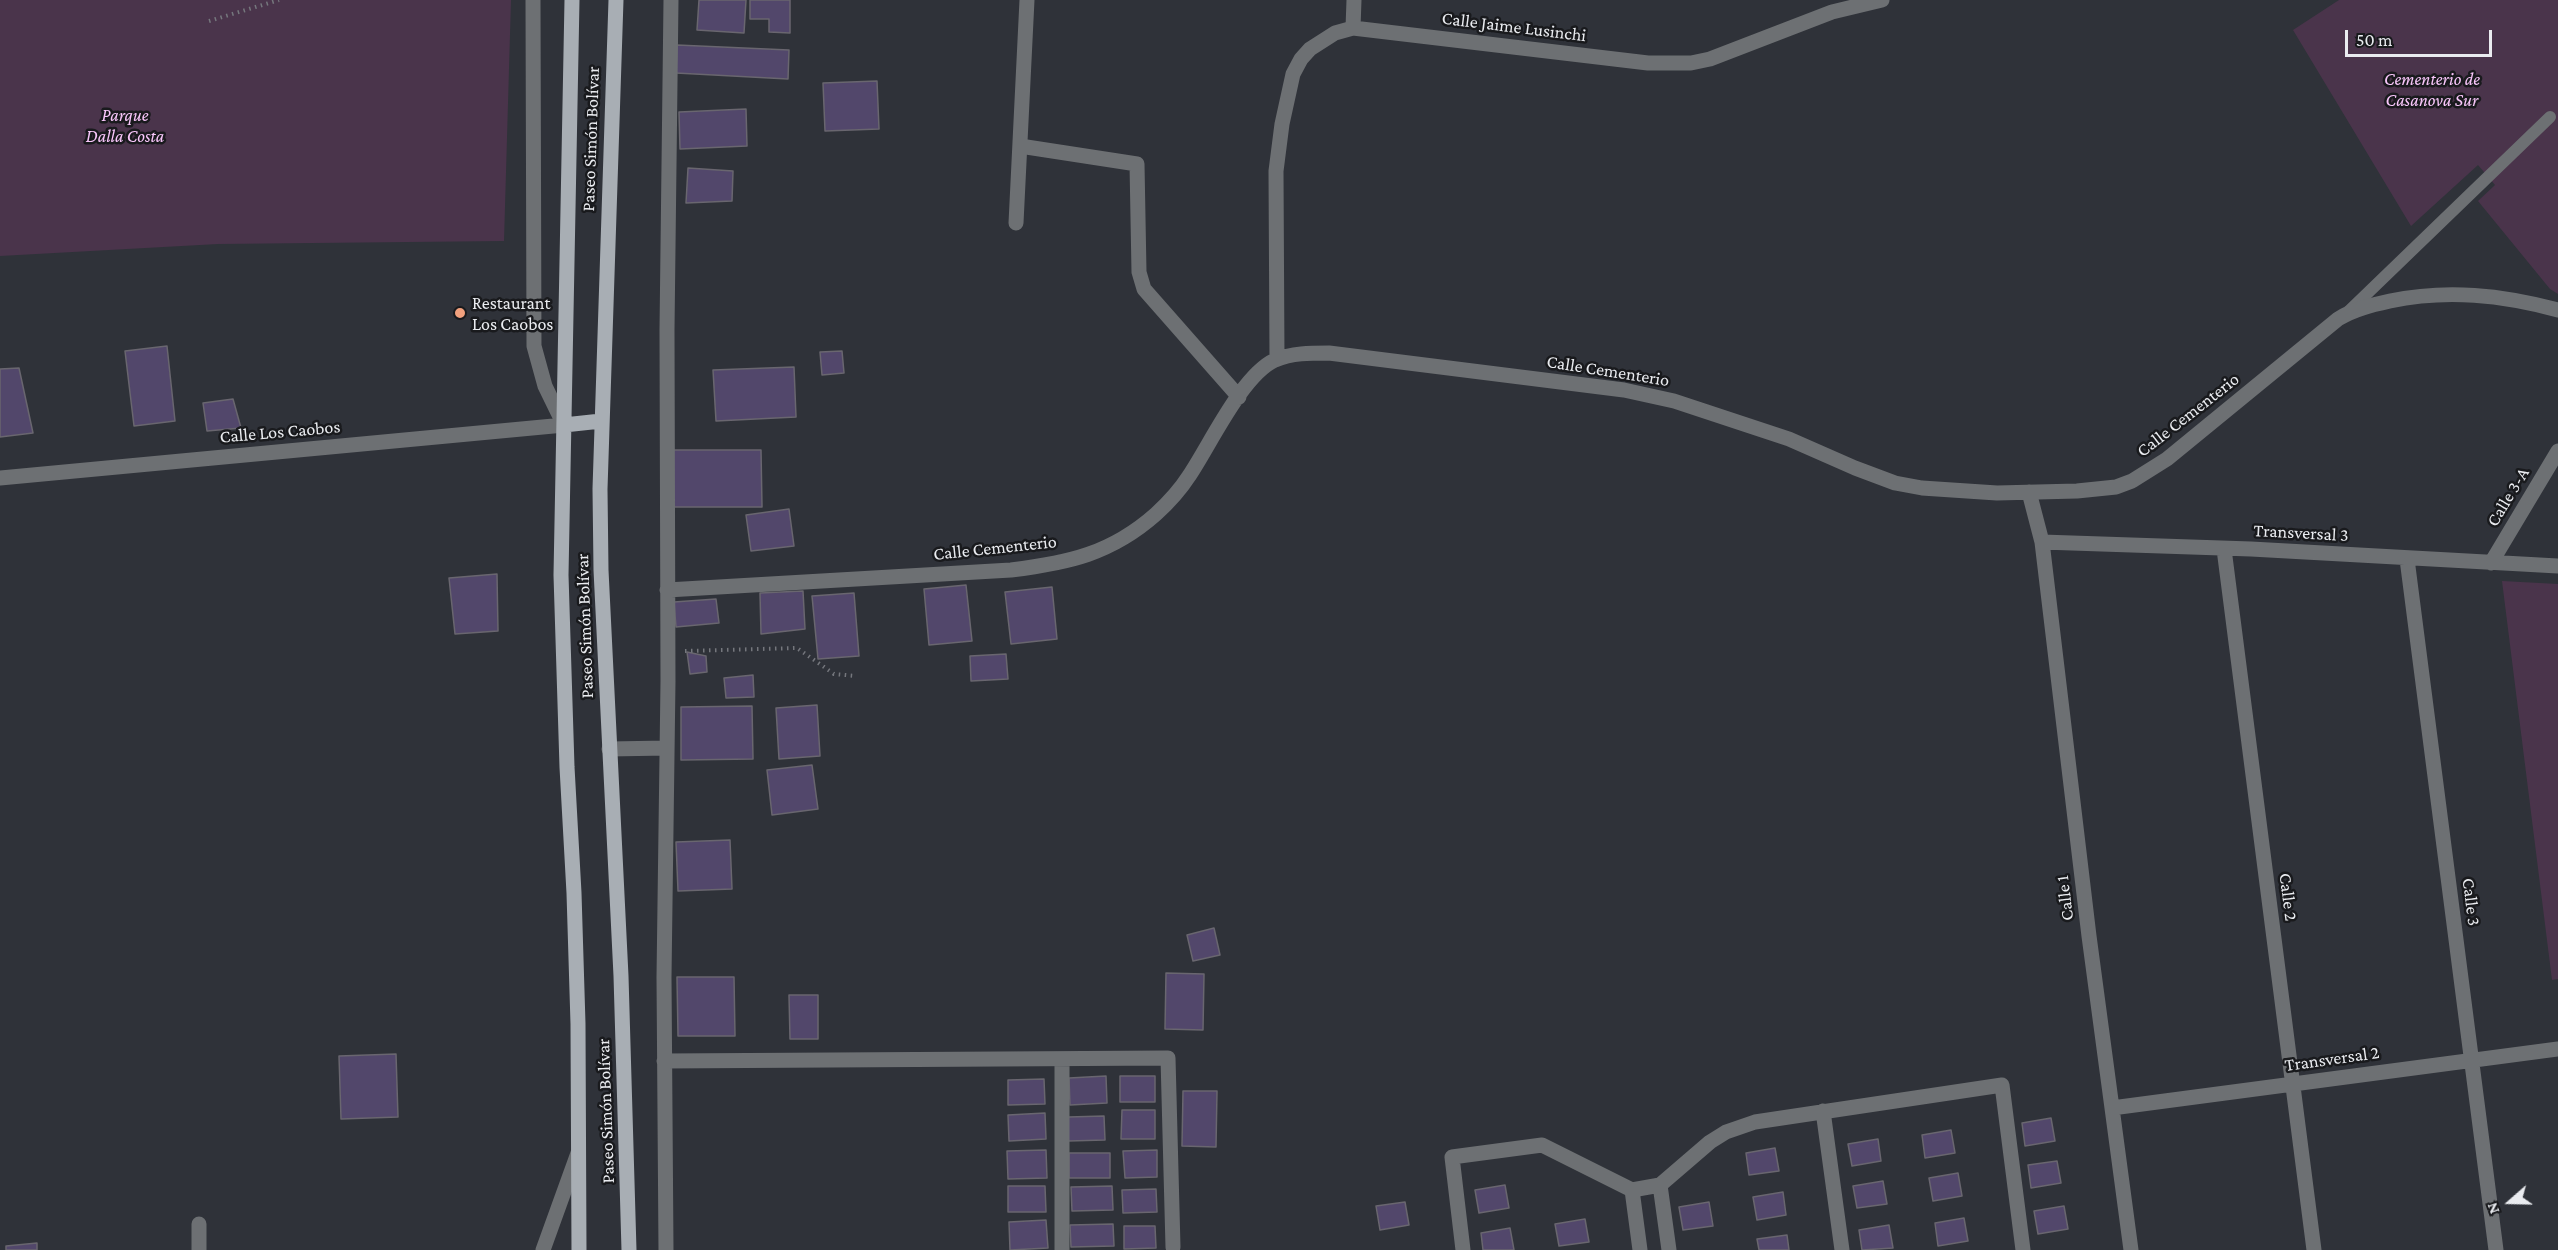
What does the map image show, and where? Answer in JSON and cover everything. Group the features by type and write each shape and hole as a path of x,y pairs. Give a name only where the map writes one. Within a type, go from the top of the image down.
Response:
{"main road":[{"name":"Paseo Simón Bolívar","path":"572,0 561,575 567,767 574,893 580,1147 579,1250"},
{"name":"Paseo Simón Bolívar","path":"616,0 602,421 601,570 623,1033 629,1250"},
{"path":"564,425 602,421"}],"street":[{"name":"Paseo Simón Bolívar","path":"533,0 534,346 544,386 564,425"},
{"path":"666,1250 664,1061 668,652 667,330 671,0"},
{"path":"1016,223 1027,0"},
{"path":"1353,28 1354,0"},
{"name":"Calle Jaime Lusinchi","path":"1277,359 1276,171 1282,124 1293,74 1300,59 1310,49 1335,33 1353,28 1667,64 1710,59 1832,12 1882,0"},
{"path":"1020,146 1137,164 1139,272 1144,290 1239,397"},
{"name":"Calle Cementerio","path":"667,590 1011,570 1080,558 1115,543 1157,513 1188,477 1239,397 1261,369 1277,359 1304,353 1329,353 1624,390 1674,401 1753,426 1895,483 1955,492 2030,492 2099,489 2132,481 2167,459 2346,314 2374,305 2438,294 2495,297 2558,310"},
{"name":"Calle Los Caobos","path":"0,478 564,425"},
{"name":"Calle 3-A","path":"2492,563 2558,451"},
{"name":"Calle 1","path":"2030,492 2042,542 2131,1250"},
{"name":"Transversal 3","path":"2042,542 2558,566"},
{"name":"Calle 2","path":"2224,549 2314,1250"},
{"name":"Calle 3","path":"2407,559 2496,1250"},
{"path":"609,749 667,748"},
{"name":"Transversal 2","path":"2112,1108 2558,1049"},
{"path":"664,1061 1168,1058 1173,1247"},
{"path":"1062,1059 1062,1250"},
{"path":"1463,1250 1452,1157 1542,1145 1632,1190 1660,1185 1710,1142 1726,1132 1755,1122 2002,1084 2023,1250"},
{"path":"1823,1111 1842,1250"},
{"path":"543,1250 580,1147"},
{"path":"1660,1185 1669,1250"},
{"path":"1632,1190 1640,1250"},
{"path":"199,1224 199,1250"}],"lane":[{"path":"2346,314 2550,117"}],"path":[{"path":"209,21 279,0"},
{"path":"668,652 797,648 834,674 856,675"}],"green space":[{"name":"Parque Dalla Costa","path":"0,0 511,0 504,241 218,244 0,256"},
{"name":"Cementerio de Casanova Sur","path":"2339,0 2558,0 2558,294 2550,289 2478,201 2495,185 2478,165 2411,226 2293,30"},
{"path":"2502,581 2558,584 2558,979 2552,980"}],"building":[{"path":"699,0 746,0 744,33 697,30"},
{"path":"750,0 790,0 790,33 769,32 769,19 750,19"},
{"path":"677,45 789,50 788,79 676,73"},
{"path":"877,81 879,129 825,131 823,83"},
{"path":"746,109 747,146 680,149 679,112"},
{"path":"688,168 733,171 732,201 686,203"},
{"path":"167,346 175,421 134,426 125,351"},
{"path":"842,351 844,373 822,375 820,352"},
{"path":"794,367 796,417 716,421 713,370"},
{"path":"19,368 33,433 0,437 0,369"},
{"path":"233,399 241,428 207,431 203,403"},
{"path":"670,450 761,450 762,507 670,507"},
{"path":"789,509 794,546 751,551 746,515"},
{"path":"497,574 498,631 455,634 449,578"},
{"path":"966,585 972,641 929,645 924,589"},
{"path":"1052,587 1057,639 1011,644 1005,592"},
{"path":"803,591 805,629 761,634 760,593"},
{"path":"854,593 859,656 818,659 812,596"},
{"path":"716,599 719,623 676,627 674,602"},
{"path":"687,652 706,656 707,672 690,674"},
{"path":"1006,654 1008,679 971,681 970,656"},
{"path":"753,675 754,697 726,698 724,678"},
{"path":"817,705 820,756 779,759 776,708"},
{"path":"752,706 753,759 681,760 681,707"},
{"path":"812,765 818,809 772,815 767,770"},
{"path":"730,840 732,889 678,891 676,842"},
{"path":"1214,928 1220,955 1193,961 1187,935"},
{"path":"1166,973 1204,974 1203,1030 1165,1029"},
{"path":"677,977 734,977 735,1036 678,1036"},
{"path":"789,995 818,995 818,1039 790,1039"},
{"path":"396,1054 398,1117 341,1119 339,1056"},
{"path":"1106,1076 1107,1103 1070,1105 1069,1078"},
{"path":"1120,1076 1155,1076 1155,1102 1120,1102"},
{"path":"1044,1079 1045,1104 1008,1105 1008,1080"},
{"path":"1183,1091 1217,1091 1216,1147 1182,1146"},
{"path":"1122,1110 1155,1110 1155,1139 1121,1139"},
{"path":"1045,1113 1046,1139 1009,1141 1008,1115"},
{"path":"1104,1116 1105,1140 1068,1141 1068,1117"},
{"path":"2051,1118 2055,1141 2025,1146 2022,1123"},
{"path":"1951,1130 1955,1153 1925,1158 1922,1135"},
{"path":"1878,1139 1881,1161 1852,1166 1848,1144"},
{"path":"1775,1148 1779,1171 1749,1175 1746,1153"},
{"path":"1046,1150 1047,1178 1008,1179 1007,1151"},
{"path":"1157,1150 1157,1177 1125,1178 1123,1151"},
{"path":"1069,1153 1110,1153 1110,1178 1069,1178"},
{"path":"2057,1161 2061,1183 2031,1188 2028,1165"},
{"path":"1958,1173 1962,1196 1933,1201 1929,1178"},
{"path":"1883,1181 1887,1204 1857,1208 1853,1186"},
{"path":"1505,1185 1509,1208 1479,1213 1475,1190"},
{"path":"1008,1186 1045,1186 1046,1212 1008,1212"},
{"path":"1112,1186 1113,1210 1072,1211 1071,1187"},
{"path":"1156,1189 1157,1212 1123,1213 1122,1190"},
{"path":"1783,1192 1786,1215 1757,1220 1753,1197"},
{"path":"1405,1202 1409,1225 1380,1230 1376,1206"},
{"path":"1709,1202 1713,1226 1683,1230 1679,1207"},
{"path":"2064,1206 2068,1229 2038,1234 2034,1211"},
{"path":"1964,1218 1968,1241 1938,1246 1935,1223"},
{"path":"1585,1219 1589,1242 1559,1246 1555,1224"},
{"path":"1046,1220 1048,1248 1010,1250 1009,1222"},
{"path":"1113,1224 1114,1246 1071,1247 1070,1225"},
{"path":"1889,1225 1893,1248 1862,1250 1859,1230"},
{"path":"1124,1226 1155,1226 1156,1248 1124,1249"},
{"path":"1510,1228 1514,1250 1483,1250 1481,1233"},
{"path":"1787,1235 1789,1250 1759,1250 1757,1239"},
{"path":"37,1243 37,1250 6,1250 6,1246"}],"place":[{"name":"Restaurant Los Caobos","path":"460,313"}]}
